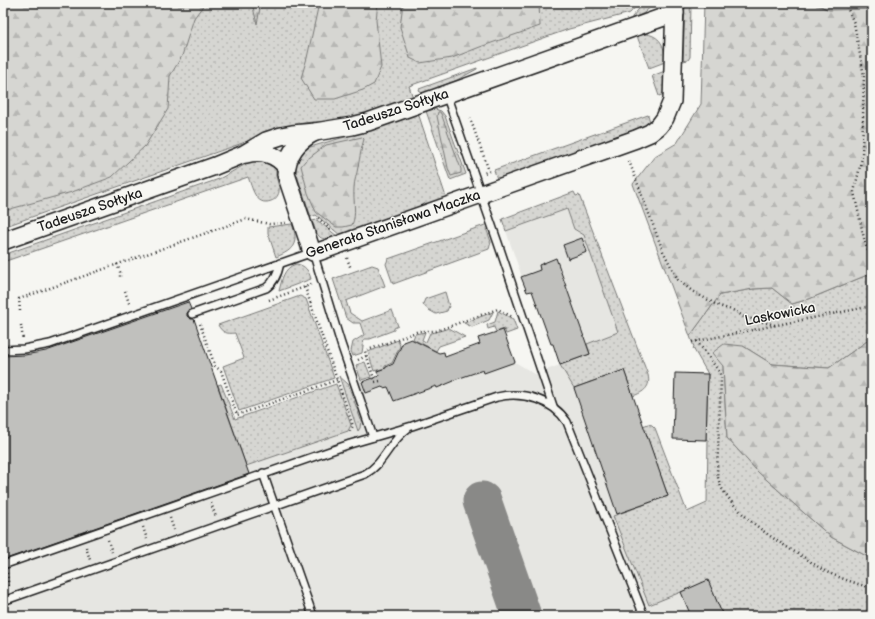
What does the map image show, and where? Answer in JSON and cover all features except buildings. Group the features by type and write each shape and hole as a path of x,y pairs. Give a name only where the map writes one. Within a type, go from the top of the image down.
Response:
{"street":[{"name":"Tadeusza Sołtyka","path":"3,241 215,166 244,154 266,141 281,136 315,132 368,122 675,8"},
{"name":"Generała Stanisława Maczka","path":"313,252 323,251 650,133 659,126 670,110 672,101 675,8"},
{"path":"313,252 287,179 286,167 294,148 300,141 315,132"},
{"path":"244,154 252,152 266,153 279,159 286,167"}],"lane":[{"path":"446,94 553,406"},
{"path":"313,252 341,344 373,437"},
{"name":"Generała Stanisława Maczka","path":"3,350 24,349 50,344 280,262 313,252"},
{"path":"192,314 266,288 272,284 275,279 280,262"},
{"path":"3,565 263,473 373,437 412,426 497,397 517,395 553,406 562,414 567,422 644,616"},
{"path":"3,601 372,470 400,434 412,426"},
{"path":"263,473 313,616"}],"path":[{"path":"845,3 854,23 864,76 862,158 854,192 865,243 872,260"},
{"path":"470,118 488,171 481,174"},
{"path":"629,161 663,251 678,280 692,291 719,306 735,311 744,317 775,325"},
{"path":"312,219 317,218 334,232"},
{"path":"20,311 19,299 246,219 269,224 291,222"},
{"path":"347,258 351,269"},
{"path":"117,264 120,272 120,278"},
{"path":"305,287 354,426 351,432 343,435"},
{"path":"124,291 131,308"},
{"name":"Laskowicka","path":"692,342 872,306"},
{"path":"380,381 375,382 365,351 419,331 436,331 498,309 515,319"},
{"path":"21,324 23,342"},
{"path":"200,324 210,357 214,366 221,371 237,415 337,380"},
{"path":"697,341 720,373 721,378 717,472 720,485 724,492 757,526 792,550 827,572 852,583 872,588"},
{"path":"210,500 216,518"},
{"path":"169,515 175,532"},
{"path":"142,524 148,542"},
{"path":"107,537 113,554"},
{"path":"85,544 90,562"},
{"path":"7,572 10,591"}],"shaded area":[{"path":"567,209 574,229 584,235 638,389 633,396 645,429 728,616 3,616 3,387 145,349 198,330 232,425 367,378 372,392 383,388 377,371 393,364 403,342 411,339 439,353 444,352 446,357 480,345 478,338 503,330 515,362 535,374 560,365 532,291 527,292 506,231"}],"green space":[{"path":"3,3 639,3 630,13 569,29 409,86 413,98 377,111 350,119 294,125 3,227"},
{"path":"3,3 205,3 194,18 182,56 170,76 168,109 145,146 112,177 72,192 3,211"},
{"path":"252,3 261,3 257,24"},
{"path":"319,3 378,3 376,20 381,67 374,84 363,90 335,99 314,99 301,78"},
{"path":"403,3 539,3 540,26 452,58 420,63 410,58 400,27"},
{"path":"644,3 655,3 644,13 632,19 632,17"},
{"path":"685,3 691,3 690,57 688,60 683,61"},
{"path":"704,3 813,3 829,10 872,9 872,273 809,299 792,304 772,288 753,289 720,295 690,336 633,184 655,156 677,143 701,104"},
{"path":"813,3 872,3 872,9 829,10"},
{"path":"647,34 652,35 659,40 662,44 665,57 665,62 649,68 637,36"},
{"path":"477,68 457,80 421,94 419,89"},
{"path":"665,71 664,94 659,96 652,76"},
{"path":"435,109 441,111 445,116 466,174 450,180 426,111"},
{"path":"438,112 440,112 442,116 461,169 461,173 451,176 437,116"},
{"path":"418,113 446,197 340,235 316,215 311,217 296,172 296,162 307,148 369,130"},
{"path":"648,115 650,122 641,128 497,179 494,170"},
{"path":"362,137 364,139 354,185 355,212 352,225 336,227 316,212 308,193 301,166 305,161 326,145"},
{"path":"255,159 276,163 276,176 279,186 279,193 275,199 266,202 261,201 255,195 248,177 3,262 3,255 219,179"},
{"path":"574,192 576,196 579,195 648,375 649,379 646,388 633,396 624,370 574,388 560,365 590,354 587,344 618,332 584,235 574,229 567,209 506,231 502,219"},
{"path":"317,220 337,236 326,239 320,237 312,221"},
{"path":"292,224 295,241 287,252 276,257 268,233 268,227"},
{"path":"485,225 491,242 489,249 393,284 386,264 388,259"},
{"path":"296,264 306,269 311,279 279,291 286,271 288,268"},
{"path":"372,265 378,267 385,286 346,301 350,313 362,321 392,310 398,326 394,328 394,330 370,339 364,339 362,353 353,356 351,351 353,342 364,335 360,323 353,323 346,318 333,279"},
{"path":"872,273 872,335 870,339 829,368 772,364 743,346 723,366 727,438 758,472 831,537 872,559 872,616 723,616 708,581 649,605 613,516 668,496 643,426 648,424 655,428 687,512 707,503 708,440 706,440 708,374 693,348 694,347 690,336 720,295 753,289 772,288 792,304 809,299"},
{"path":"445,292 449,306 447,311 436,314 427,309 423,304 425,299"},
{"path":"300,296 306,299 334,378 239,411 223,366 244,358 235,333 225,332 221,330 218,325"},
{"path":"498,311 513,319 517,330 506,334 504,329 496,332 494,327 488,329 487,325 495,322"},
{"path":"493,312 489,320 472,327 464,323"},
{"path":"449,328 465,337 439,346 436,351 413,339 415,334 425,332 422,340 426,342 430,333"},
{"path":"872,335 872,559 831,537 758,472 727,438 723,366 712,353 724,344 743,346 772,364 829,368 870,339"},
{"path":"398,340 400,346 392,363 385,366 385,368 374,371 368,352"},
{"path":"365,362 371,377 361,380 356,365"},
{"path":"339,376 348,384 361,420 358,431"},
{"path":"221,384 235,419 336,384 351,425 348,431 246,466 218,385"}],"taxiway":[{"path":"482,501 522,616"}]}
